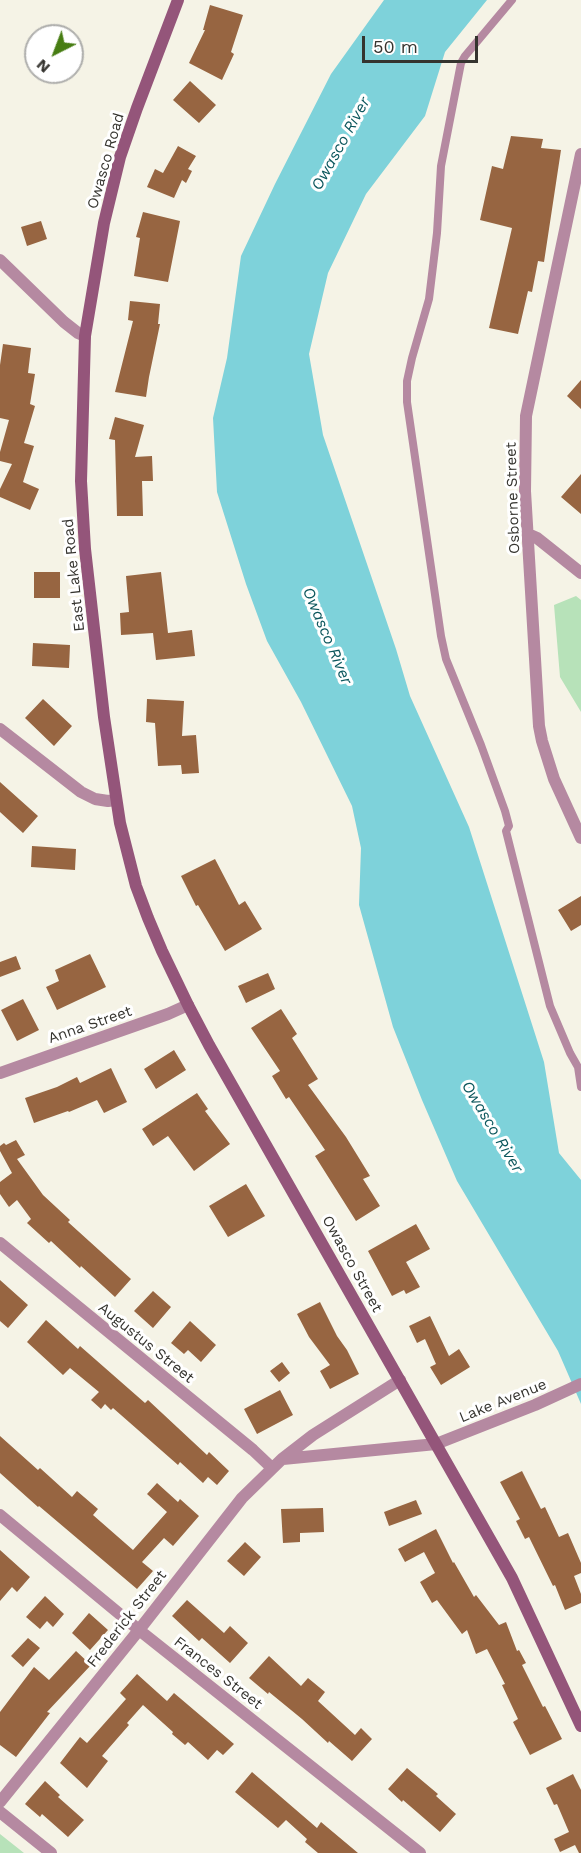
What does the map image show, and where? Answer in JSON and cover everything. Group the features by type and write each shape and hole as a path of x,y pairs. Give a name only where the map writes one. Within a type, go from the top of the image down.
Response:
{"main road":[{"name":"Owasco Road","path":"85,336 104,223 120,157 136,108 178,0"},
{"name":"East Lake Road","path":"85,336 81,481 85,549 117,804"},
{"name":"Owasco Street","path":"117,804 127,853 144,908 188,1005 512,1578 581,1725"}],"street":[{"name":"Osborne Street","path":"581,154 526,416 525,491 535,676 542,741 554,779 581,838"},
{"path":"569,215 581,224"},
{"path":"0,260 64,322 85,336"},
{"path":"528,534 537,538 581,573"},
{"path":"0,729 81,792 95,799 117,804"},
{"name":"Anna Street","path":"0,1073 188,1005"},
{"name":"Augustus Street","path":"0,1243 272,1468"},
{"name":"Frederick Street","path":"0,1802 242,1498 282,1459 313,1435 400,1380"},
{"name":"Lake Avenue","path":"436,1444 536,1405 581,1384"},
{"path":"282,1459 436,1444"},
{"name":"Frances Street","path":"0,1515 139,1630 420,1853"},
{"path":"0,1812 51,1853"}],"lane":[{"path":"512,0 461,63 441,166 437,232 429,300 407,381 407,402 446,659 505,812 507,831 550,1006 578,1067 581,1088"}],"green space":[{"path":"576,596 581,600 581,712 560,677 554,605"},
{"path":"0,1834 24,1853 0,1853"}],"water":[{"name":"Owasco River","path":"384,0 487,0 445,52 425,116 366,194 328,273 309,354 323,435 410,696 469,827 544,1062 559,1153 581,1180 581,1404 558,1351 457,1181 422,1100 393,1027 359,905 361,848 352,806 301,702 267,641 217,492 213,418 227,358 241,256 331,74"}],"building":[{"path":"210,5 243,15 231,52 234,54 222,80 189,63 205,30 203,30"},
{"path":"190,81 216,105 199,123 173,100"},
{"path":"511,136 543,139 541,148 561,150 544,262 538,261 532,292 528,291 518,334 489,328 512,228 480,220 492,166 503,169"},
{"path":"178,146 196,156 188,169 192,171 186,183 182,180 174,198 147,187 155,169 163,173"},
{"path":"143,212 180,221 168,282 134,276 140,238 136,237"},
{"path":"41,221 47,239 27,246 21,227"},
{"path":"130,301 160,304 158,324 160,324 146,397 115,392 133,321 128,320"},
{"path":"3,344 31,348 28,373 35,374 30,404 35,406 24,443 34,446 23,482 39,489 30,510 0,497 0,489 12,464 0,461 0,452 9,420 0,418 0,365"},
{"path":"581,380 581,409 567,396"},
{"path":"115,417 144,425 135,457 152,456 153,481 142,481 143,516 117,516 115,440 109,439"},
{"path":"581,474 581,514 561,497"},
{"path":"34,572 60,572 60,598 34,598"},
{"path":"161,572 168,633 192,630 195,656 156,660 153,633 121,635 120,613 129,612 126,576"},
{"path":"33,643 70,645 69,668 32,666"},
{"path":"43,699 72,726 54,746 25,718"},
{"path":"147,699 184,701 182,736 196,735 199,773 182,774 181,765 158,766 155,723 146,722"},
{"path":"0,782 38,816 23,833 0,812"},
{"path":"32,846 76,849 75,870 31,867"},
{"path":"215,859 239,905 245,901 262,929 225,951 198,905 196,906 181,876"},
{"path":"581,896 581,925 571,931 558,910"},
{"path":"90,954 106,987 57,1010 46,987 59,981 55,970"},
{"path":"16,956 21,969 0,977 0,962"},
{"path":"268,973 275,989 246,1003 238,986"},
{"path":"23,999 39,1030 17,1041 1,1010"},
{"path":"281,1009 297,1034 292,1038 318,1079 308,1085 346,1137 370,1176 363,1179 380,1206 356,1221 315,1156 325,1150 289,1097 286,1099 272,1076 280,1071 251,1028"},
{"path":"174,1050 186,1070 156,1089 144,1069"},
{"path":"111,1068 127,1102 104,1113 97,1100 34,1123 25,1098 77,1077 80,1083"},
{"path":"197,1093 208,1109 205,1111 230,1144 194,1171 168,1136 153,1146 142,1129"},
{"path":"16,1140 25,1155 17,1159 43,1195 70,1220 68,1222 131,1279 115,1297 81,1266 80,1268 51,1241 49,1243 27,1223 31,1219 17,1200 9,1207 0,1194 0,1182 12,1173 0,1151 0,1146"},
{"path":"246,1184 265,1216 228,1237 209,1206"},
{"path":"416,1224 430,1249 406,1262 420,1287 406,1294 404,1290 392,1296 368,1251"},
{"path":"0,1280 28,1305 8,1328 0,1321"},
{"path":"153,1291 171,1307 153,1328 134,1311"},
{"path":"320,1302 359,1374 330,1389 320,1371 330,1365 309,1337 297,1314"},
{"path":"430,1316 449,1356 459,1349 470,1367 441,1385 430,1367 436,1364 425,1339 417,1343 409,1326"},
{"path":"46,1320 78,1349 80,1346 145,1403 148,1400 207,1455 209,1452 229,1471 217,1485 208,1477 203,1483 180,1462 178,1465 113,1408 111,1410 105,1404 101,1409 91,1400 99,1392 70,1368 63,1375 27,1342"},
{"path":"190,1321 216,1345 201,1362 188,1350 184,1354 171,1343"},
{"path":"282,1362 290,1373 279,1382 270,1371"},
{"path":"280,1390 293,1415 257,1434 244,1409"},
{"path":"0,1436 72,1497 77,1491 98,1509 93,1515 133,1550 167,1512 147,1494 157,1483 178,1502 180,1499 199,1516 173,1546 164,1538 142,1562 153,1571 137,1589 0,1473"},
{"path":"522,1471 541,1509 545,1507 559,1537 568,1533 581,1563 581,1573 574,1576 581,1594 581,1603 565,1610 555,1585 553,1586 529,1537 525,1539 516,1521 520,1519 500,1482"},
{"path":"416,1500 422,1514 389,1526 384,1512"},
{"path":"323,1508 324,1532 300,1533 300,1542 283,1543 281,1509"},
{"path":"436,1529 474,1597 476,1595 499,1625 506,1622 517,1651 519,1650 526,1663 522,1665 562,1739 530,1755 513,1722 518,1719 502,1685 505,1684 487,1649 476,1654 467,1630 462,1634 437,1600 432,1603 420,1582 435,1573 424,1552 405,1562 398,1549"},
{"path":"245,1542 261,1557 244,1576 227,1561"},
{"path":"0,1550 30,1577 17,1592 12,1587 0,1601"},
{"path":"45,1596 64,1614 53,1627 47,1621 40,1629 26,1617"},
{"path":"187,1600 224,1633 230,1626 248,1643 230,1663 202,1638 199,1641 172,1616"},
{"path":"89,1613 108,1630 90,1650 72,1633"},
{"path":"28,1638 40,1648 23,1667 11,1656"},
{"path":"76,1651 91,1665 47,1712 50,1713 16,1757 0,1745 0,1712 34,1667 49,1680"},
{"path":"269,1656 301,1686 308,1678 325,1692 318,1701 355,1735 361,1728 372,1739 352,1761 249,1678"},
{"path":"137,1674 167,1701 174,1693 234,1744 223,1755 217,1750 208,1760 188,1742 185,1745 172,1734 173,1732 143,1705 102,1756 108,1761 87,1788 60,1763 80,1737 87,1743 126,1699 120,1693"},
{"path":"407,1768 438,1794 436,1796 456,1814 440,1832 388,1789"},
{"path":"252,1772 317,1828 321,1822 358,1853 318,1853 305,1842 307,1839 286,1820 278,1828 235,1792"},
{"path":"573,1774 581,1790 581,1853 575,1845 560,1852 554,1839 569,1832 557,1804 554,1805 546,1788"},
{"path":"45,1781 60,1795 58,1797 84,1820 68,1837 42,1814 40,1817 25,1804"}]}
